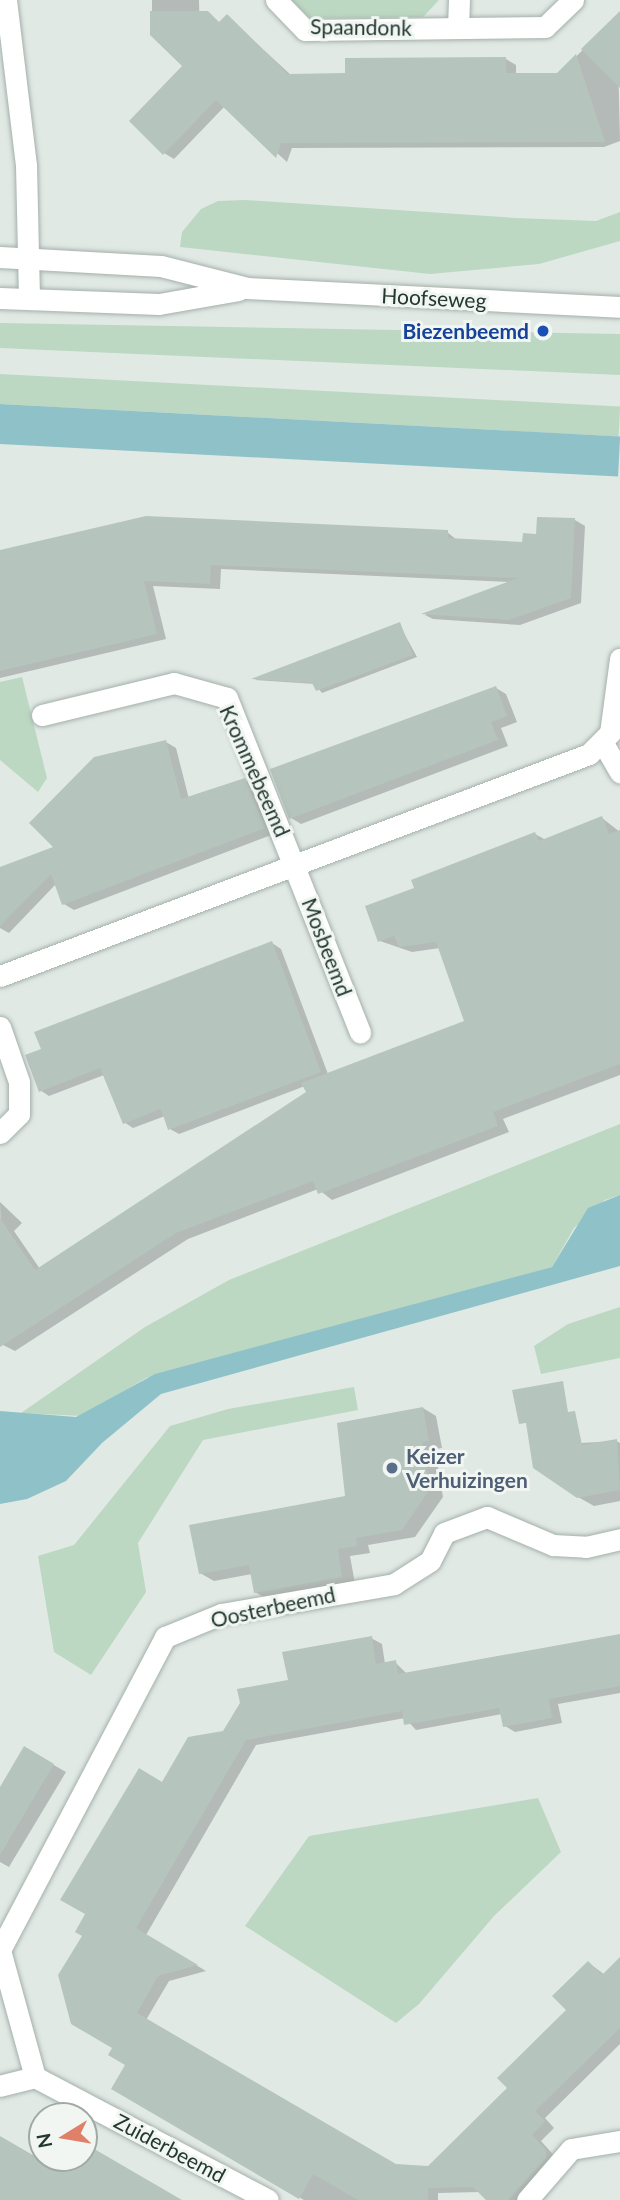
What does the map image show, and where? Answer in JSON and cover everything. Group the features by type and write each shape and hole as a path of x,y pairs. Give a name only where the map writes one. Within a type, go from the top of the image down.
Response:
{"street":[{"path":"6,0 26,165 29,299"},
{"name":"Spaandonk","path":"276,0 305,30 545,27 573,0"},
{"path":"458,0 458,28"},
{"name":"Hoofseweg","path":"0,257 29,256 160,266 247,288 620,307"},
{"name":"Hoofseweg","path":"0,298 159,304 247,288"},
{"path":"620,659 613,720 603,743 620,773"},
{"name":"Krommebeemd","path":"42,715 174,683 227,698 295,862"},
{"name":"Krommebeemd","path":"0,976 295,862 565,765 603,743"},
{"name":"Mosbeemd","path":"295,862 360,1032"},
{"path":"0,1027 19,1093 19,1114 0,1133"},
{"name":"Oosterbeemd","path":"0,1950 165,1637 220,1614 394,1584 429,1561 444,1533 487,1517 553,1545 586,1547 620,1539"},
{"path":"0,1950 35,2077 0,2086"},
{"name":"Zuiderbeemd","path":"35,2077 268,2200"},
{"path":"527,2200 570,2149 620,2141"}],"green space":[{"path":"292,0 439,0 423,17 310,18"},
{"path":"245,200 596,221 620,212 620,241 539,264 430,274 180,247 182,232 201,209 218,201"},
{"path":"0,323 620,334 620,375 0,348"},
{"path":"0,374 620,406 619,436 0,404"},
{"path":"22,677 47,778 38,792 0,760 0,682"},
{"path":"620,1124 620,1195 605,1200 574,1228 552,1267 146,1378 82,1416 21,1413 145,1327 229,1280"},
{"path":"620,1307 620,1358 541,1374 534,1346 568,1324"},
{"path":"354,1387 358,1410 203,1440 138,1543 146,1592 91,1675 54,1652 38,1556 74,1545 170,1426 228,1409"},
{"path":"538,1798 561,1852 494,1916 419,2004 396,2023 245,1926 309,1836"}],"water":[{"path":"0,404 620,436 618,476 0,444"},
{"path":"620,1195 620,1266 161,1394 102,1443 66,1481 27,1499 0,1504 0,1411 76,1417 155,1374 552,1267 588,1208"}],"building":[{"path":"150,11 208,11 219,22 227,14 288,74 345,73 345,58 506,57 506,73 557,73 576,54 605,142 281,143 276,158 216,100 163,155 129,121 182,66 150,35"},
{"path":"620,11 620,88 581,49"},
{"path":"146,516 448,530 448,538 522,542 523,533 536,534 537,517 575,518 571,598 509,620 421,614 518,578 211,565 210,584 144,581 157,634 0,671 0,550"},
{"path":"400,622 413,655 316,691 312,683 251,679"},
{"path":"496,686 507,716 491,722 498,740 289,819 270,769"},
{"path":"166,740 181,799 245,778 265,828 62,905 51,874 0,926 0,867 53,847 29,823 94,757"},
{"path":"602,816 609,834 620,830 620,1064 493,1112 498,1126 318,1194 313,1181 176,1233 0,1347 0,1218 35,1270 306,1092 301,1083 464,1021 436,942 399,947 394,936 378,942 365,906 414,888 411,880 535,832 539,841"},
{"path":"272,941 321,1072 168,1130 161,1109 123,1124 100,1068 39,1092 25,1055 41,1049 34,1032"},
{"path":"563,1381 568,1412 575,1411 582,1445 617,1439 620,1490 577,1498 533,1468 526,1423 519,1424 512,1390"},
{"path":"423,1407 429,1441 422,1442 430,1489 402,1530 356,1538 357,1546 338,1549 342,1577 254,1593 249,1565 199,1574 189,1525 345,1496 337,1423"},
{"path":"620,1634 620,1686 549,1699 552,1718 503,1727 499,1708 404,1725 402,1711 246,1740 136,1928 198,1965 158,1976 137,2013 396,2164 428,2166 507,2088 497,2078 566,2010 552,1996 588,1961 602,1975 620,1957 620,2028 535,2111 545,2121 532,2135 546,2150 546,2158 508,2200 486,2200 473,2187 428,2188 428,2200 358,2200 313,2174 299,2199 111,2089 125,2065 108,2055 112,2048 71,2024 58,1975 82,1936 75,1932 85,1914 60,1900 139,1768 162,1782 188,1737 223,1731 240,1703 237,1689 288,1680 282,1652 372,1636 376,1664 396,1660 398,1674"},
{"path":"24,1746 54,1764 0,1855 0,1787"},
{"path":"0,2136 28,2152 28,2172 98,2172 98,2151 182,2200 0,2200"}],"place":[{"name":"Biezenbeemd","path":"543,331"},
{"name":"Keizer Verhuizingen","path":"392,1468"}]}
